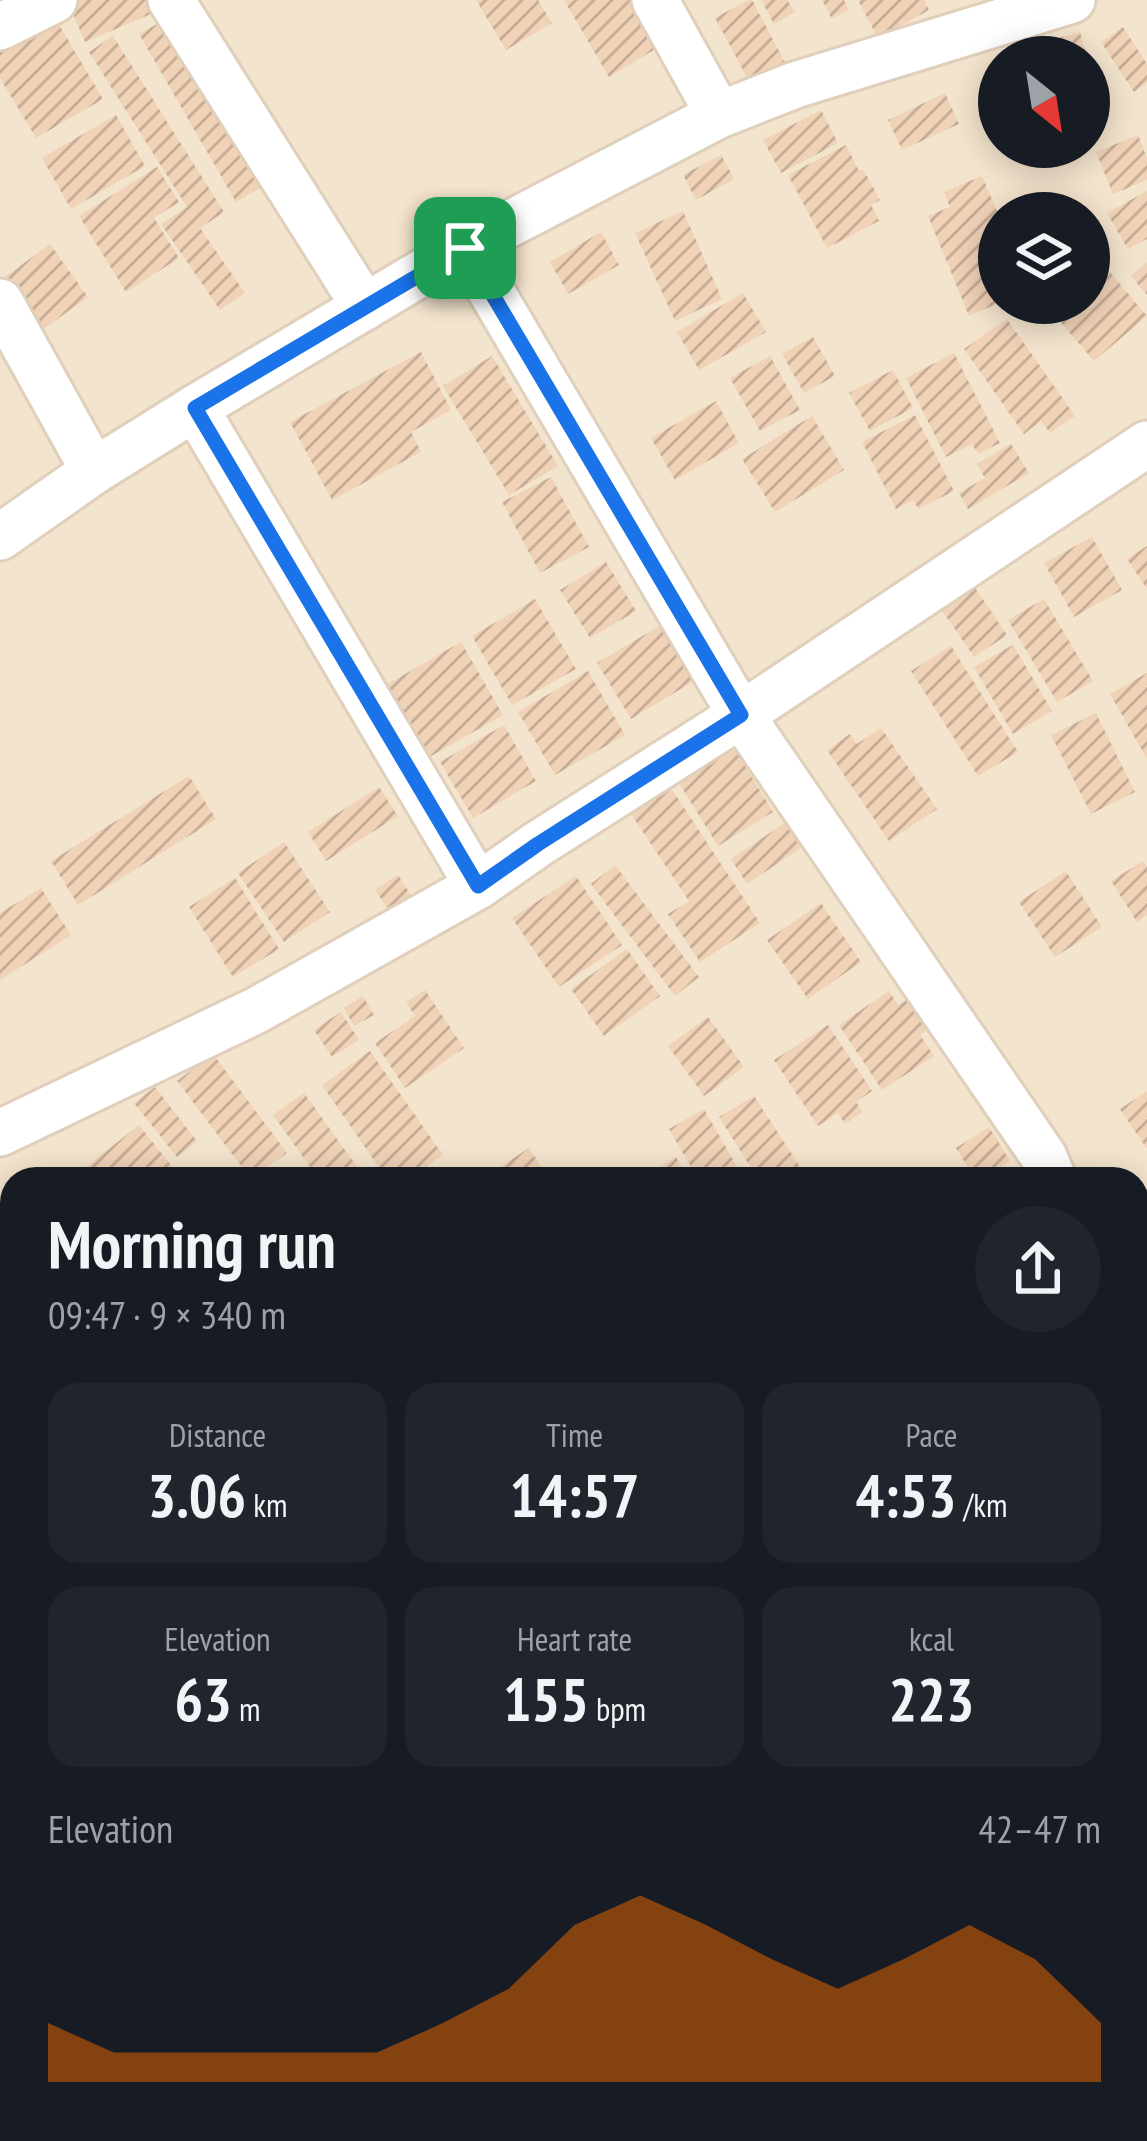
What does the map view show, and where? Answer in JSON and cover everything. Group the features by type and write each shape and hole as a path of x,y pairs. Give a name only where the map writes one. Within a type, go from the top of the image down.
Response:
{"street":[{"path":"0,27 54,0"},
{"path":"171,0 365,307"},
{"path":"655,0 719,115"},
{"path":"0,537 195,408 465,248 719,115 795,85 1072,0"},
{"path":"465,248 741,715 1048,1167"},
{"path":"0,302 94,471"},
{"path":"195,408 478,886"},
{"path":"2,1128 257,1010 478,886 1147,444"}],"shaded area":[{"path":"0,0 1147,0 1147,1167 0,1167"}],"building":[{"path":"67,0 154,0 158,11 85,42"},
{"path":"476,0 538,0 552,23 506,50"},
{"path":"564,0 643,0 667,42 609,77"},
{"path":"748,0 787,66 751,85 715,18"},
{"path":"761,0 787,0 795,12 774,24"},
{"path":"822,0 844,0 849,10 832,19"},
{"path":"858,0 924,0 929,10 878,38"},
{"path":"51,11 103,99 36,138 0,78 0,42"},
{"path":"166,19 262,187 236,202 139,34"},
{"path":"1123,27 1147,64 1147,83 1134,92 1110,56 1110,36"},
{"path":"113,36 224,212 200,228 245,293 220,310 161,224 187,207 89,52"},
{"path":"945,93 959,124 902,150 888,120"},
{"path":"821,110 838,143 781,173 763,140"},
{"path":"116,115 145,166 71,209 42,158"},
{"path":"1138,135 1147,158 1147,180 1113,194 1102,168 1110,168 1110,146"},
{"path":"846,145 880,200 871,205 879,221 827,248 788,175"},
{"path":"721,155 734,179 696,200 683,175"},
{"path":"157,167 179,202 154,218 179,258 126,292 79,216"},
{"path":"982,176 989,192 978,192 978,312 969,316 928,216 950,207 944,192"},
{"path":"1147,191 1147,239 1128,249 1110,211"},
{"path":"683,211 722,299 675,321 635,233"},
{"path":"601,232 619,265 568,294 550,262"},
{"path":"50,244 88,297 42,330 5,277"},
{"path":"1147,262 1147,295 1131,276"},
{"path":"1110,272 1147,316 1094,361 1062,324 1110,324"},
{"path":"743,293 766,332 699,370 677,332"},
{"path":"1000,324 1011,324 1075,416 1050,433 1041,421 1024,434 964,349"},
{"path":"813,337 835,376 804,393 782,354"},
{"path":"421,352 451,410 411,432 421,452 332,500 290,422"},
{"path":"954,353 1000,443 978,454 972,444 946,457 906,378"},
{"path":"492,356 558,466 509,495 443,386"},
{"path":"770,356 800,410 760,431 730,378"},
{"path":"893,370 913,408 870,431 849,393"},
{"path":"716,401 739,443 675,480 651,438"},
{"path":"915,415 954,491 918,509 914,500 896,509 862,442"},
{"path":"812,416 844,470 775,512 742,459"},
{"path":"1011,444 1029,473 968,509 959,493 985,478 977,464"},
{"path":"551,477 589,547 540,573 502,502"},
{"path":"1092,537 1122,590 1074,617 1044,563"},
{"path":"1147,546 1147,589 1127,559"},
{"path":"606,562 636,611 590,638 560,590"},
{"path":"963,570 1007,635 974,657 930,593"},
{"path":"535,599 576,669 512,705 472,636"},
{"path":"1044,599 1093,681 1057,702 1008,620"},
{"path":"666,622 699,678 631,719 597,663"},
{"path":"461,642 503,715 419,763 377,690"},
{"path":"1013,645 1052,711 1013,734 974,667"},
{"path":"951,646 1018,752 978,776 911,671"},
{"path":"588,671 625,735 555,775 518,712"},
{"path":"1147,673 1147,759 1110,694"},
{"path":"1096,713 1135,792 1091,814 1051,735"},
{"path":"504,725 536,781 473,818 440,762"},
{"path":"881,728 937,809 889,841 827,750 850,734 857,744"},
{"path":"733,746 773,812 718,846 677,780"},
{"path":"189,776 216,819 78,905 51,861"},
{"path":"379,787 398,816 326,861 308,832"},
{"path":"671,788 760,923 700,962 668,914 689,901 631,814"},
{"path":"786,822 802,847 747,884 731,859"},
{"path":"284,842 330,912 284,942 238,873"},
{"path":"1143,861 1147,915 1137,922 1111,881"},
{"path":"615,865 699,977 675,996 591,884"},
{"path":"1066,871 1102,927 1055,957 1019,902"},
{"path":"398,875 412,897 390,912 375,890"},
{"path":"576,876 622,945 559,987 512,918"},
{"path":"235,878 279,949 233,977 189,907"},
{"path":"41,888 71,935 0,980 0,913"},
{"path":"821,903 861,962 808,999 767,940"},
{"path":"627,949 660,996 604,1036 571,989"},
{"path":"425,990 464,1048 405,1088 375,1043 415,1016 406,1002"},
{"path":"889,991 898,1005 908,999 929,1029 920,1035 934,1056 882,1090 839,1025"},
{"path":"363,996 374,1015 354,1026 344,1008"},
{"path":"341,1012 359,1040 332,1057 314,1030"},
{"path":"708,1017 744,1067 704,1096 668,1046"},
{"path":"828,1025 872,1091 856,1102 863,1112 845,1124 838,1113 818,1126 774,1060"},
{"path":"370,1051 443,1155 426,1167 379,1167 322,1085"},
{"path":"213,1054 287,1153 268,1167 242,1167 177,1081"},
{"path":"155,1087 197,1141 177,1157 134,1103"},
{"path":"1147,1091 1147,1149 1120,1109"},
{"path":"304,1093 357,1167 310,1167 273,1115"},
{"path":"754,1096 800,1167 750,1167 719,1117"},
{"path":"704,1109 737,1167 691,1167 669,1129"},
{"path":"139,1125 172,1167 86,1167"},
{"path":"989,1127 1010,1161 1000,1167 968,1167 956,1148"},
{"path":"529,1148 541,1167 500,1167"},
{"path":"676,1157 681,1167 659,1167"}],"route":[{"path":"465,248 741,715 478,886 195,408 465,248"}]}
